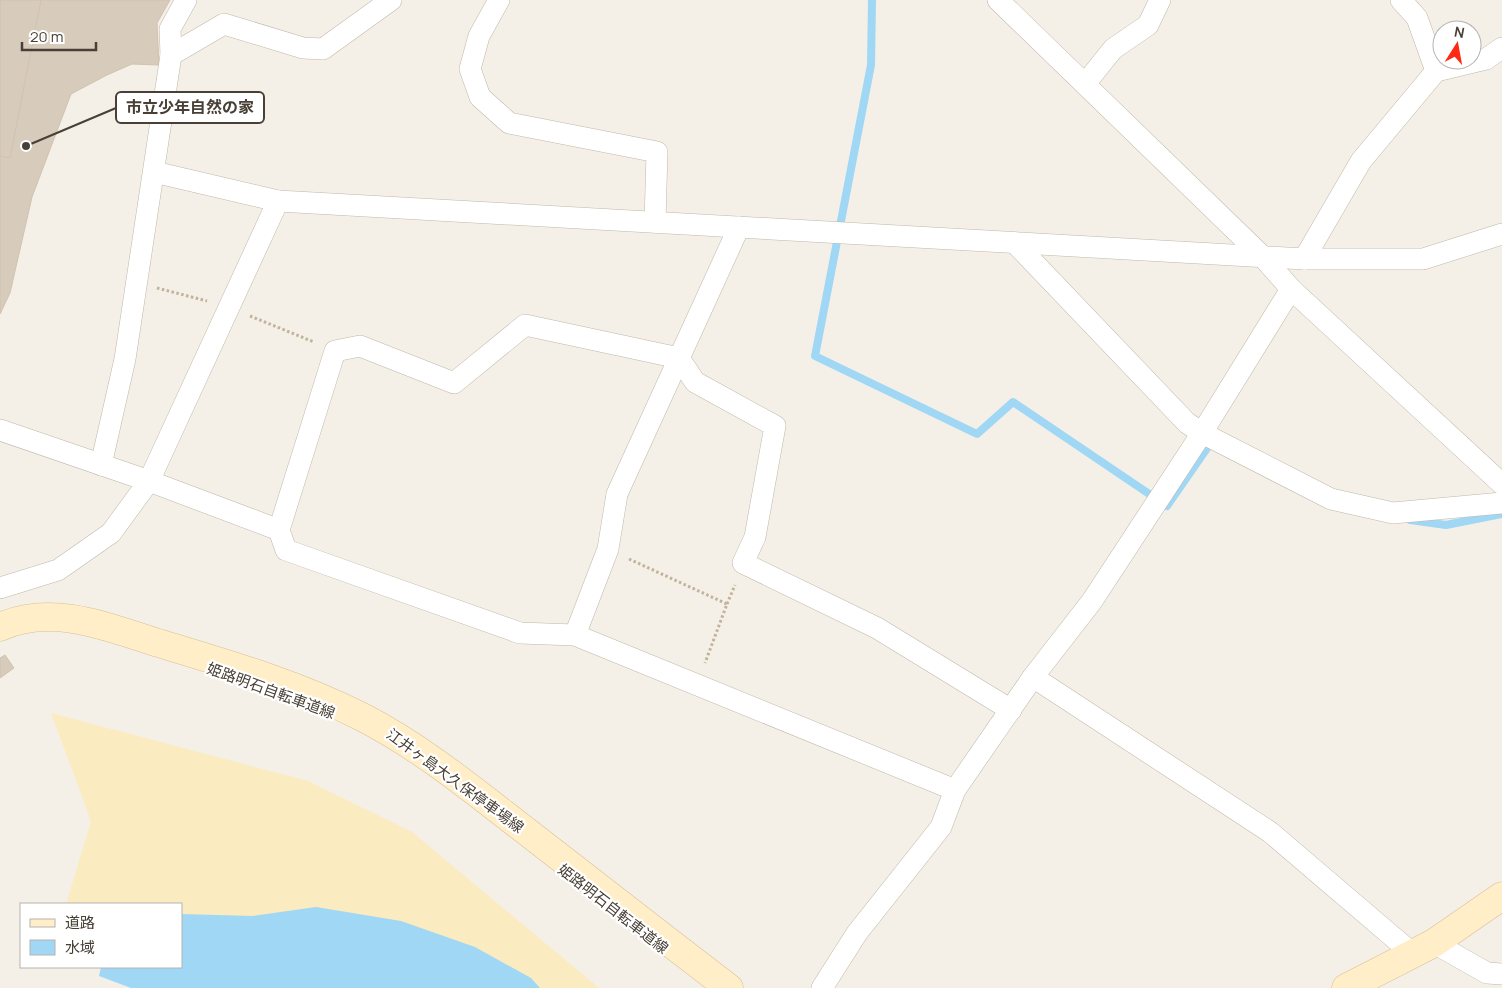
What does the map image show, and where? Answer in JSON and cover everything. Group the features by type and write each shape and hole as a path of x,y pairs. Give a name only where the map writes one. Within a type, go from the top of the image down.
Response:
{"main road":[{"name":"江井ヶ島大久保停車場線","path":"0,628 12,622 46,616 85,620 265,677 317,696 364,718 402,740 455,777 729,988"},
{"path":"1346,988 1424,949 1502,896"}],"street":[{"path":"101,465 125,359 171,56 170,29 186,0"},
{"path":"171,56 224,24 303,48 323,49 391,0"},
{"path":"499,0 479,36 470,69 480,97 509,123 657,152 655,222"},
{"path":"998,0 1262,256 1291,289 1502,484"},
{"path":"1084,84 1113,49 1148,26 1160,0"},
{"path":"1401,0 1417,18 1436,71"},
{"path":"1304,259 1361,161 1436,71 1486,59 1502,48"},
{"path":"154,172 278,201 1304,259 1423,259 1502,234"},
{"path":"0,588 58,570 111,533 149,481 278,201"},
{"path":"574,635 608,549 617,494 738,227"},
{"path":"1015,243 1187,423 1202,433 1331,499 1393,513 1502,503"},
{"path":"822,988 857,933 941,827 955,790 1032,677 1092,601 1202,433 1291,289"},
{"path":"955,790 574,635 520,633 286,550 279,530 335,350 360,346 454,383 525,325 679,358 695,382 776,426 755,537 743,564 877,628 1010,710"},
{"path":"0,430 149,481 279,530"},
{"path":"1032,677 1270,832 1424,949 1487,973 1502,974"}],"path":[{"path":"608,549 727,604 696,685"}],"sand":[{"path":"51,713 308,781 412,832 599,988 462,988 182,940 182,903 66,903 91,821"}],"water":[{"path":"316,907 401,921 475,947 531,978 540,988 131,988 99,976 101,968 182,968 182,914 253,916"}],"building":[{"path":"0,0 170,0 157,23 159,65 132,64 71,94 32,197 10,293 0,314"},
{"path":"0,0 41,0 10,158 0,156"},
{"path":"5,655 14,668 0,678 0,658"}],"waterway":[{"path":"872,0 871,65 815,356 977,434 1013,402 1167,506 1210,444 1213,445"},
{"path":"1410,520 1446,525 1502,514"}],"place":[{"name":"市立少年自然の家","path":"26,146"}]}
